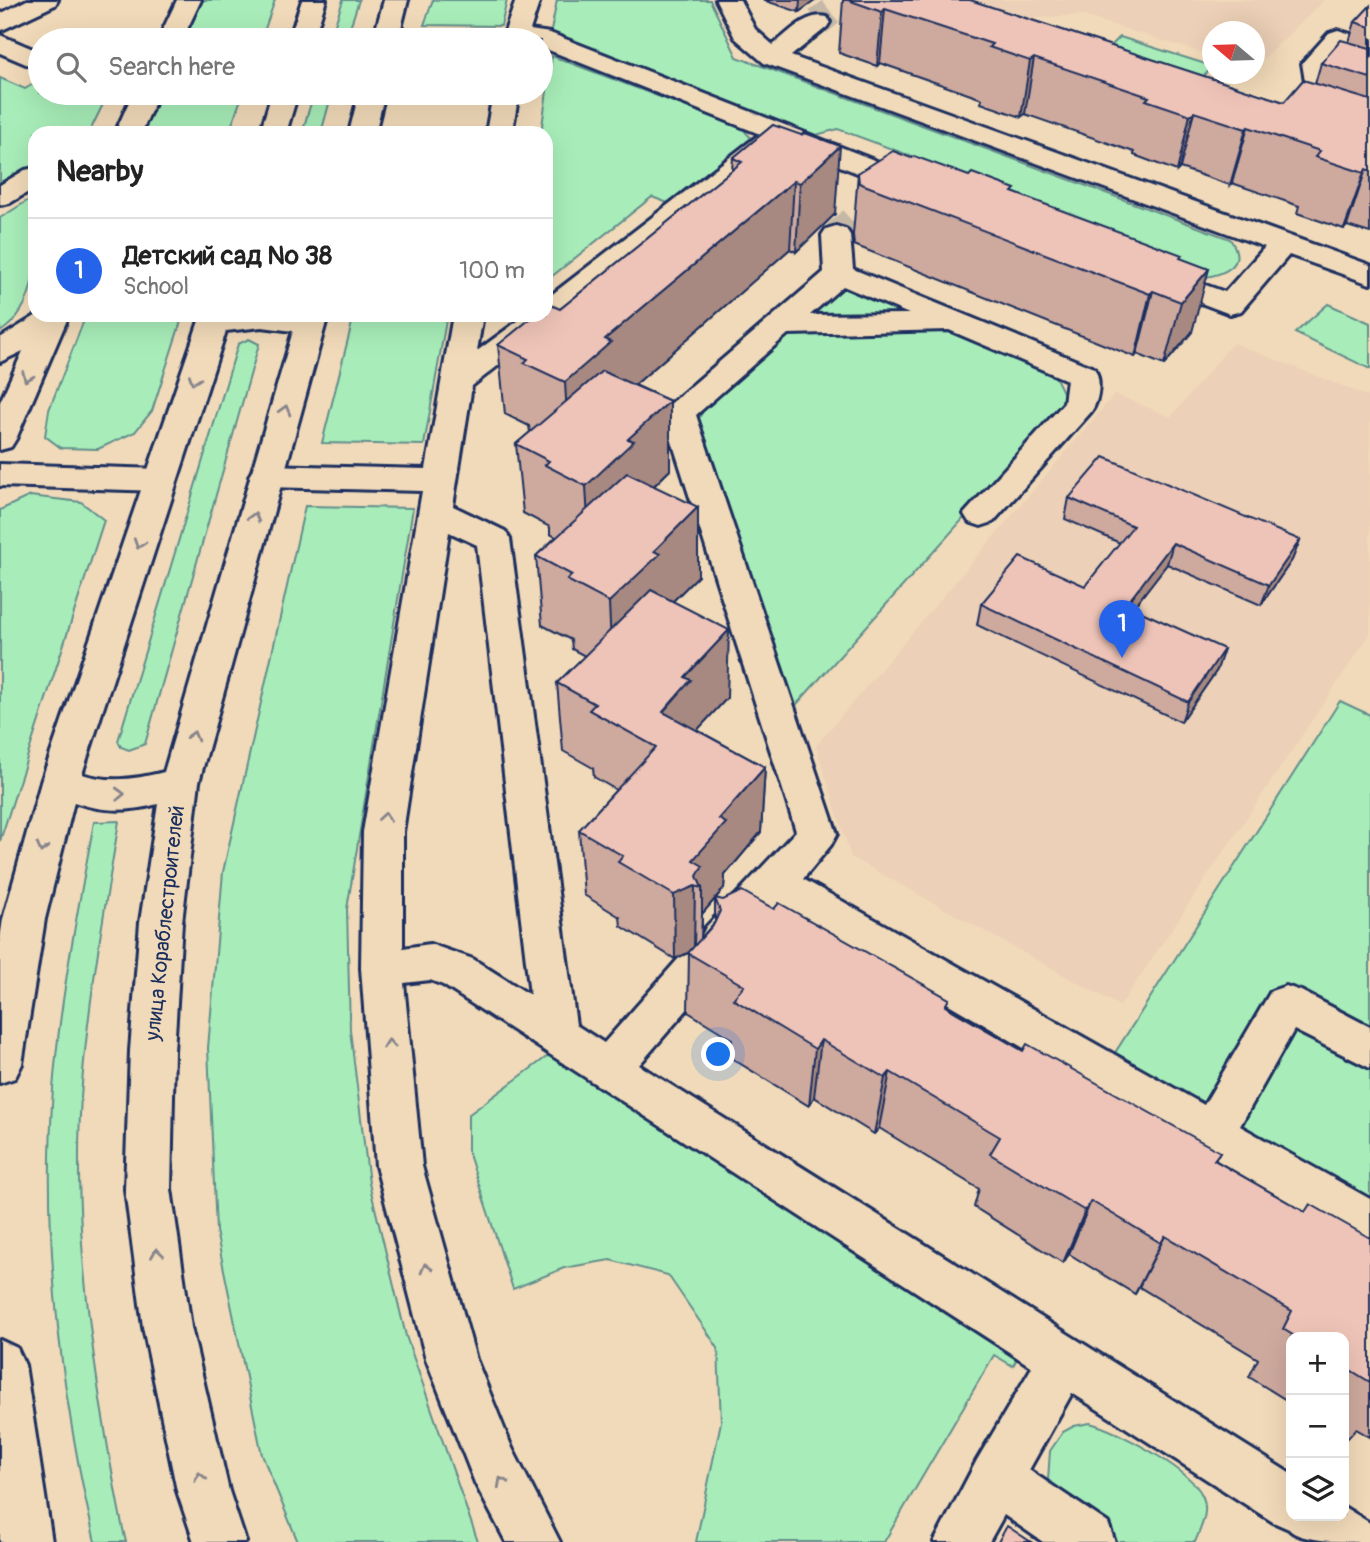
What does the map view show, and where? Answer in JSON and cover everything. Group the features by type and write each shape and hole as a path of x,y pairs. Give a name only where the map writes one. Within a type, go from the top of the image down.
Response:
{"main road":[{"path":"0,24 46,0"},
{"path":"176,28 189,0"},
{"path":"306,28 314,0"},
{"path":"389,28 397,0"},
{"path":"519,28 528,0"},
{"path":"728,0 744,33 773,58 1370,275"},
{"path":"773,58 829,14"},
{"path":"1318,82 1315,63 1338,38 1370,48"},
{"path":"0,43 28,56"},
{"path":"553,43 943,196"},
{"path":"1318,82 1344,90"},
{"path":"1308,131 1276,121 1318,82"},
{"path":"275,126 281,105"},
{"path":"364,126 369,105"},
{"path":"500,126 504,105"},
{"path":"117,126 137,112"},
{"path":"553,310 780,132"},
{"path":"0,197 28,180"},
{"path":"878,201 904,182"},
{"path":"608,1069 817,834 679,413 839,274 847,225"},
{"path":"1127,266 1230,305 1282,245"},
{"path":"839,274 1083,375 1080,405 981,514"},
{"path":"0,352 45,322"},
{"path":"0,439 51,322"},
{"path":"0,1064 24,919 60,782 214,322"},
{"name":"улица Кораблестроителей","path":"220,1542 203,1491 167,1327 148,1189 152,1051 161,922 180,782 310,322"},
{"path":"467,322 383,832 382,968 403,1179 451,1359 493,1465 534,1542"},
{"path":"457,382 537,322"},
{"path":"778,326 953,322"},
{"path":"0,475 160,480"},
{"path":"266,476 437,496 493,539 556,1035"},
{"path":"60,782 98,795 142,793 180,782"},
{"path":"775,883 1370,1224"},
{"path":"382,968 430,962 458,972 1286,1501"},
{"path":"1212,1133 1286,1004 1370,1049"},
{"path":"960,1542 1063,1359"},
{"path":"0,1365 26,1542"},
{"path":"995,1478 1089,1542"},
{"path":"1289,1542 1299,1521"},
{"path":"1318,1521 1351,1542"}],"shaded area":[{"path":"963,0 1325,0 1265,57 1265,21 1202,21 1202,53 1081,15 1022,19"},
{"path":"1233,343 1370,397 1370,634 1120,1006 851,857 816,746 1115,394 1171,417"}],"green space":[{"path":"201,0 275,0 265,28 188,28"},
{"path":"343,0 359,0 350,28 334,28"},
{"path":"433,0 507,0 501,26 424,25"},
{"path":"557,0 710,0 737,57 1230,239 1237,256 1235,262 1225,271 1200,278 957,173 838,129 816,135 553,37 552,28"},
{"path":"1120,37 1202,63 1202,79 1195,87 1100,57"},
{"path":"553,56 742,128 751,138 751,142 673,205 652,197 553,275 553,126 542,126 545,105 553,105"},
{"path":"0,78 25,89 28,87 28,105 103,105 92,126 28,126 28,171 0,189"},
{"path":"152,105 239,105 231,126 142,126"},
{"path":"310,105 329,105 323,126 304,126"},
{"path":"28,200 28,294 14,320 0,332 0,218"},
{"path":"838,286 1055,376 1068,402 796,705 698,420 711,397"},
{"path":"1328,304 1370,323 1370,369 1295,333"},
{"path":"83,322 181,322 152,411 135,432 98,449 61,448 45,436 49,410"},
{"path":"352,322 446,322 424,445 322,443"},
{"path":"249,339 259,344 145,744 129,750 121,747 118,741 238,344"},
{"path":"30,496 81,502 104,520 0,841 0,510"},
{"path":"305,506 413,508 347,909 350,1030 369,1183 406,1336 478,1542 298,1542 262,1455 216,1231 208,1048 223,872"},
{"path":"1340,701 1370,715 1370,1202 1111,1059"},
{"path":"119,821 89,1018 82,1084 79,1165 82,1246 90,1326 101,1406 126,1542 95,1542 73,1431 57,1317 52,1260 50,1146 60,1022 94,822"},
{"path":"552,1053 1019,1354 1013,1366 994,1355 884,1542 696,1542 721,1422 718,1348 668,1275 610,1260 564,1268 513,1289 468,1151 468,1115"},
{"path":"1090,1423 1152,1452 1195,1485 1202,1495 1205,1507 1204,1519 1195,1542 1115,1542 1056,1496 1048,1480 1050,1451 1063,1432 1074,1426"}],"building":[{"path":"848,0 970,0 1202,75 1202,84 1229,84 1284,102 1303,80 1370,100 1370,171 1366,169 1364,173 1315,157 1320,151 1248,127 1246,129 1194,112 1190,115 1146,100 1149,97 1034,58 1030,61 989,47 992,44 885,9 882,12"},
{"path":"1370,6 1370,27 1355,22"},
{"path":"1341,40 1370,48 1370,78 1321,63"},
{"path":"773,125 840,146 800,183 794,181 605,339 611,342 565,382 524,363 528,359 498,345 526,322 553,322 553,306 560,309 742,162 733,158"},
{"path":"893,151 969,176 972,173 1015,189 1012,192 1182,255 1180,258 1209,269 1181,302 1153,291 1150,294 859,183 858,173"},
{"path":"602,371 670,401 628,439 634,441 586,486 545,465 549,461 516,444"},
{"path":"1104,457 1300,540 1269,585 1173,543 1126,605 1224,649 1188,702 981,604 1020,557 1085,586 1133,526 1069,498"},
{"path":"627,473 698,507 654,551 660,554 609,602 567,580 572,575 536,556"},
{"path":"651,590 729,630 685,677 691,680 663,712 765,767 719,819 726,823 693,860 703,866 697,876 702,888 695,886 674,895 618,862 623,856 579,830 656,747 589,710 595,704 557,683"},
{"path":"742,891 774,909 779,903 949,999 945,1006 1023,1051 1027,1044 1220,1152 1214,1160 1305,1212 1310,1204 1370,1238 1370,1382 1349,1369 1349,1332 1288,1332 1283,1329 1292,1311 1165,1236 1161,1243 1091,1201 1085,1211 990,1154 1000,1137 890,1072 885,1078 821,1040 815,1049 733,999 744,986 688,953 714,924 720,911 715,898 723,900"},
{"path":"1007,1526 1031,1542 998,1542"}],"tunnel":[{"path":"818,22 831,12"},
{"path":"836,235 852,221"}],"place":[{"name":"Детский сад № 38","path":"1122,658"}]}
